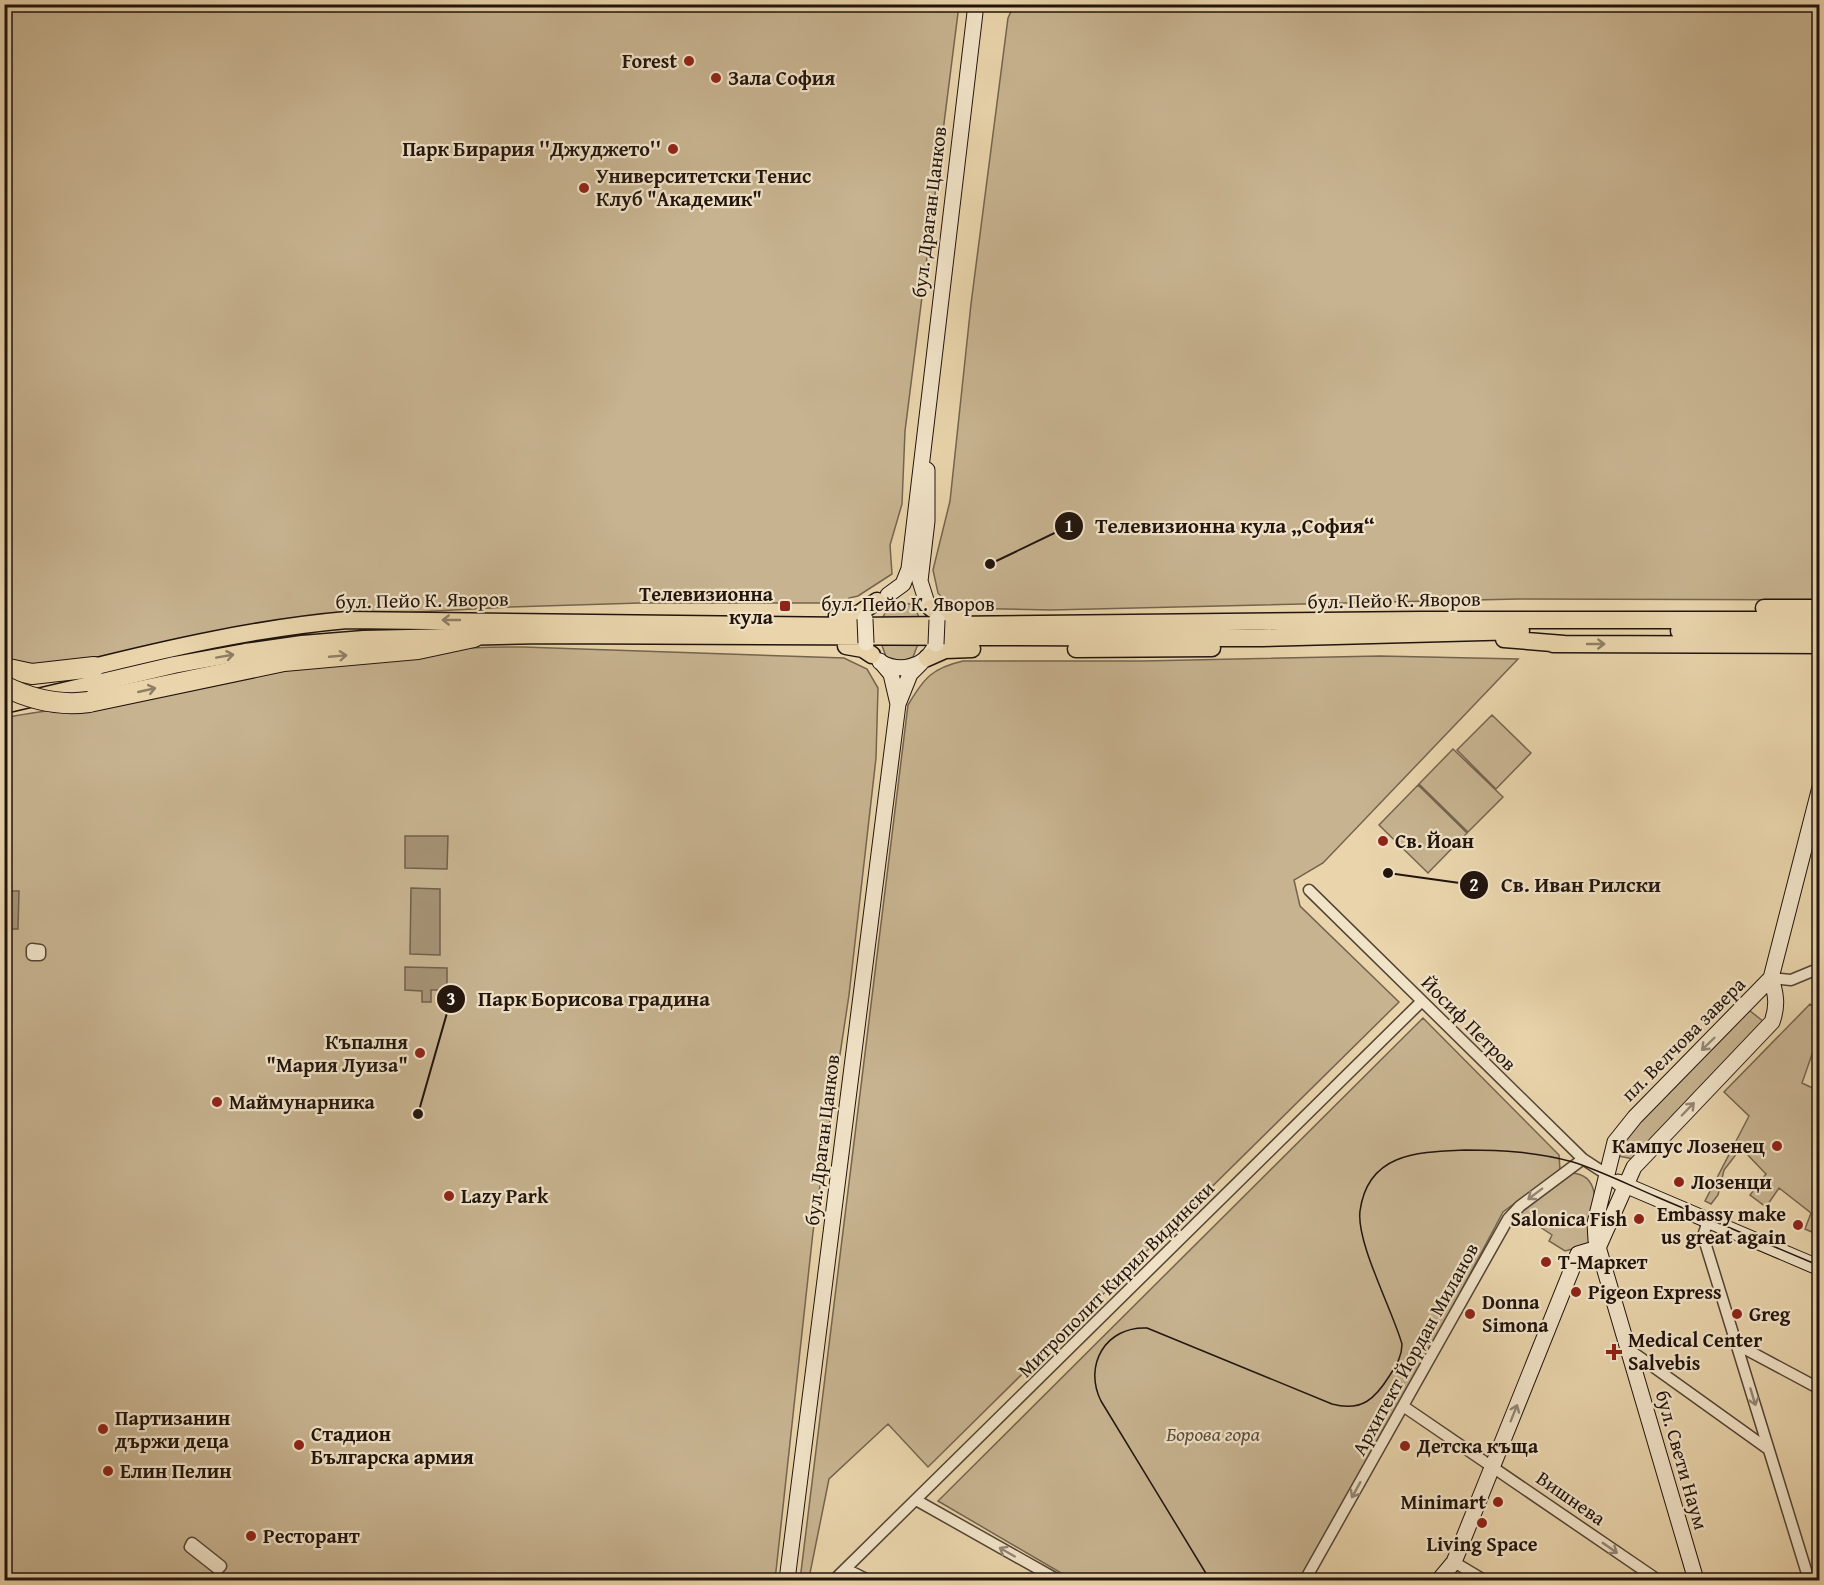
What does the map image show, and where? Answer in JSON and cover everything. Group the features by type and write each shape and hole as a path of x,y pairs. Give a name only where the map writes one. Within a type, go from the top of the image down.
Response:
{"highway":[{"path":"4,688 46,701 68,704 90,702 284,661 418,649 474,637"},
{"path":"4,668 32,674 94,667"}],"main road":[{"path":"543,628 570,615 647,613 846,616 857,615 883,598"},
{"path":"932,610 945,616 1820,608"},
{"path":"1327,642 1421,626 1566,609"},
{"path":"1327,614 1564,644"},
{"name":"бул. Пейо К. Яворов","path":"4,688 173,648 297,625 347,620 543,628 1262,638 1421,626 1708,625 1820,620"},
{"name":"бул. Пейо К. Яворов","path":"1708,625 1820,632"},
{"path":"543,628 571,642 857,647 873,653"},
{"name":"бул. Пейо К. Яворов","path":"4,705 174,665 290,645 364,639 474,637 543,628"},
{"path":"928,655 945,650 1190,649 1327,642 1820,645"}],"street":[{"name":"бул. Драган Цанков","path":"883,598 903,584 909,569 976,4"},
{"name":"бул. Драган Цанков","path":"926,425 928,489 920,581 932,610"},
{"path":"907,594 932,610 928,655 900,668 873,653 865,619 883,598 907,594"},
{"name":"бул. Драган Цанков","path":"873,653 893,679 898,704"},
{"name":"бул. Драган Цанков","path":"787,1581 898,704 910,674 928,655"},
{"path":"1820,787 1771,978 1791,980 1820,968"},
{"name":"Йосиф Петров","path":"1309,890 1583,1160 1609,1176"},
{"name":"пл. Велчова завера","path":"1609,1176 1615,1142 1635,1117 1750,1003 1771,978"},
{"name":"пл. Велчова завера","path":"1625,1186 1634,1167 1651,1148 1772,1022 1776,1010 1776,995 1771,978"},
{"name":"Митрополит Кирил Видински","path":"834,1581 1422,1001"},
{"name":"Архитект Йордан Миланов","path":"1305,1581 1508,1219 1520,1206 1583,1160"},
{"path":"1609,1176 1625,1186 1820,1268"},
{"name":"бул. Свети Наум","path":"1609,1176 1595,1223 1598,1248 1696,1581"},
{"path":"1439,1581 1454,1562 1578,1254 1598,1248 1625,1186"},
{"path":"1708,1221 1703,1236 1809,1581"},
{"path":"1736,1344 1820,1389"},
{"path":"1628,1348 1768,1449"},
{"name":"Вишнева","path":"1403,1406 1658,1581"},
{"path":"916,1500 1058,1581"},
{"path":"1454,1562 1484,1581"},
{"path":"846,1569 868,1581"}],"green space":[{"path":"4,5 959,5 905,431 902,504 890,545 892,574 858,596 849,598 849,603 640,603 510,607 287,619 59,667 5,662"},
{"path":"1014,5 1819,5 1819,600 1518,599 1051,610 951,608 938,593 933,570 950,501 971,304 1008,18"},
{"path":"900,602 914,605 920,620 882,619 888,607"},
{"path":"881,643 918,644 913,657 900,662 887,659"},
{"path":"523,647 844,658 867,669 878,688 876,758 849,995 813,1232 775,1580 5,1580 4,718 103,703 268,672 369,657 420,651"},
{"path":"1380,656 1518,659 1323,863 1294,880 1300,906 1399,1002 928,1467 888,1424 829,1479 810,1573 819,1578 800,1580 908,705 924,681 936,671 963,661 1143,661"},
{"path":"1492,715 1531,753 1496,789 1457,750"},
{"path":"1453,749 1503,797 1468,832 1419,784"},
{"path":"1418,785 1467,833 1428,873 1379,825"},
{"name":"Кампус Лозенец","path":"1819,1002 1819,1034 1802,1083 1819,1091 1819,1235 1805,1229 1811,1213 1779,1188 1766,1207 1750,1195 1766,1174 1741,1148 1724,1170 1718,1195 1711,1204 1705,1201 1749,1116 1724,1092 1810,1004 1814,1008"},
{"path":"1749,1010 1764,1022 1633,1159 1618,1156 1630,1129"},
{"name":"Борова гора","path":"1423,1018 1559,1155 1560,1170 1503,1212 1421,1366 1299,1580 1073,1580 938,1501"},
{"path":"1571,1173 1582,1175 1589,1181 1593,1189 1595,1210 1591,1241 1588,1245 1565,1251 1549,1241 1552,1235 1525,1217 1521,1223 1516,1216"}],"shaded area":[{"path":"405,836 448,836 447,869 405,868"},
{"path":"411,888 440,889 440,955 410,954"},
{"path":"8,891 19,891 18,929 7,929"},
{"path":"405,967 447,968 447,990 431,990 431,1002 422,1002 422,991 405,990"}],"tram line":[{"path":"1210,1580 1101,1401 1096,1387 1095,1374 1102,1350 1120,1334 1133,1329 1147,1328 1332,1404 1352,1406 1367,1402 1379,1391 1393,1371 1400,1356 1402,1344 1363,1240 1360,1211 1365,1192 1373,1177 1385,1166 1398,1159 1430,1152 1479,1150 1533,1154 1573,1162 1820,1266"}],"place":[{"name":"Forest","path":"689,61"},
{"name":"Зала София","path":"716,78"},
{"name":"Парк Бирария ''Джуджето''","path":"673,149"},
{"name":"Университетски Тенис Клуб \"Академик\"","path":"584,188"},
{"name":"Телевизионна кула „София“","path":"990,564"},
{"name":"Телевизионна кула","path":"785,606"},
{"name":"Св. Йоан","path":"1383,841"},
{"name":"Св. Иван Рилски","path":"1388,873"},
{"name":"Къпалня \"Мария Луиза\"","path":"420,1053"},
{"name":"Маймунарника","path":"217,1102"},
{"name":"Парк Борисова градина","path":"418,1114"},
{"name":"Кампус Лозенец","path":"1777,1146"},
{"name":"Лозенци","path":"1679,1182"},
{"name":"Lazy Park","path":"449,1196"},
{"name":"Salonica Fish","path":"1639,1219"},
{"name":"Embassy make us great again","path":"1798,1225"},
{"name":"Т-Маркет","path":"1546,1262"},
{"name":"Pigeon Express","path":"1576,1292"},
{"name":"Donna Simona","path":"1470,1314"},
{"name":"Greg","path":"1737,1314"},
{"name":"Medical Center Salvebis","path":"1614,1352"},
{"name":"Партизанин държи деца","path":"103,1429"},
{"name":"Стадион Българска армия","path":"299,1445"},
{"name":"Детска къща","path":"1405,1446"},
{"name":"Елин Пелин","path":"108,1471"},
{"name":"Minimart","path":"1498,1502"},
{"name":"Living Space","path":"1482,1523"},
{"name":"Ресторант","path":"251,1536"}]}
